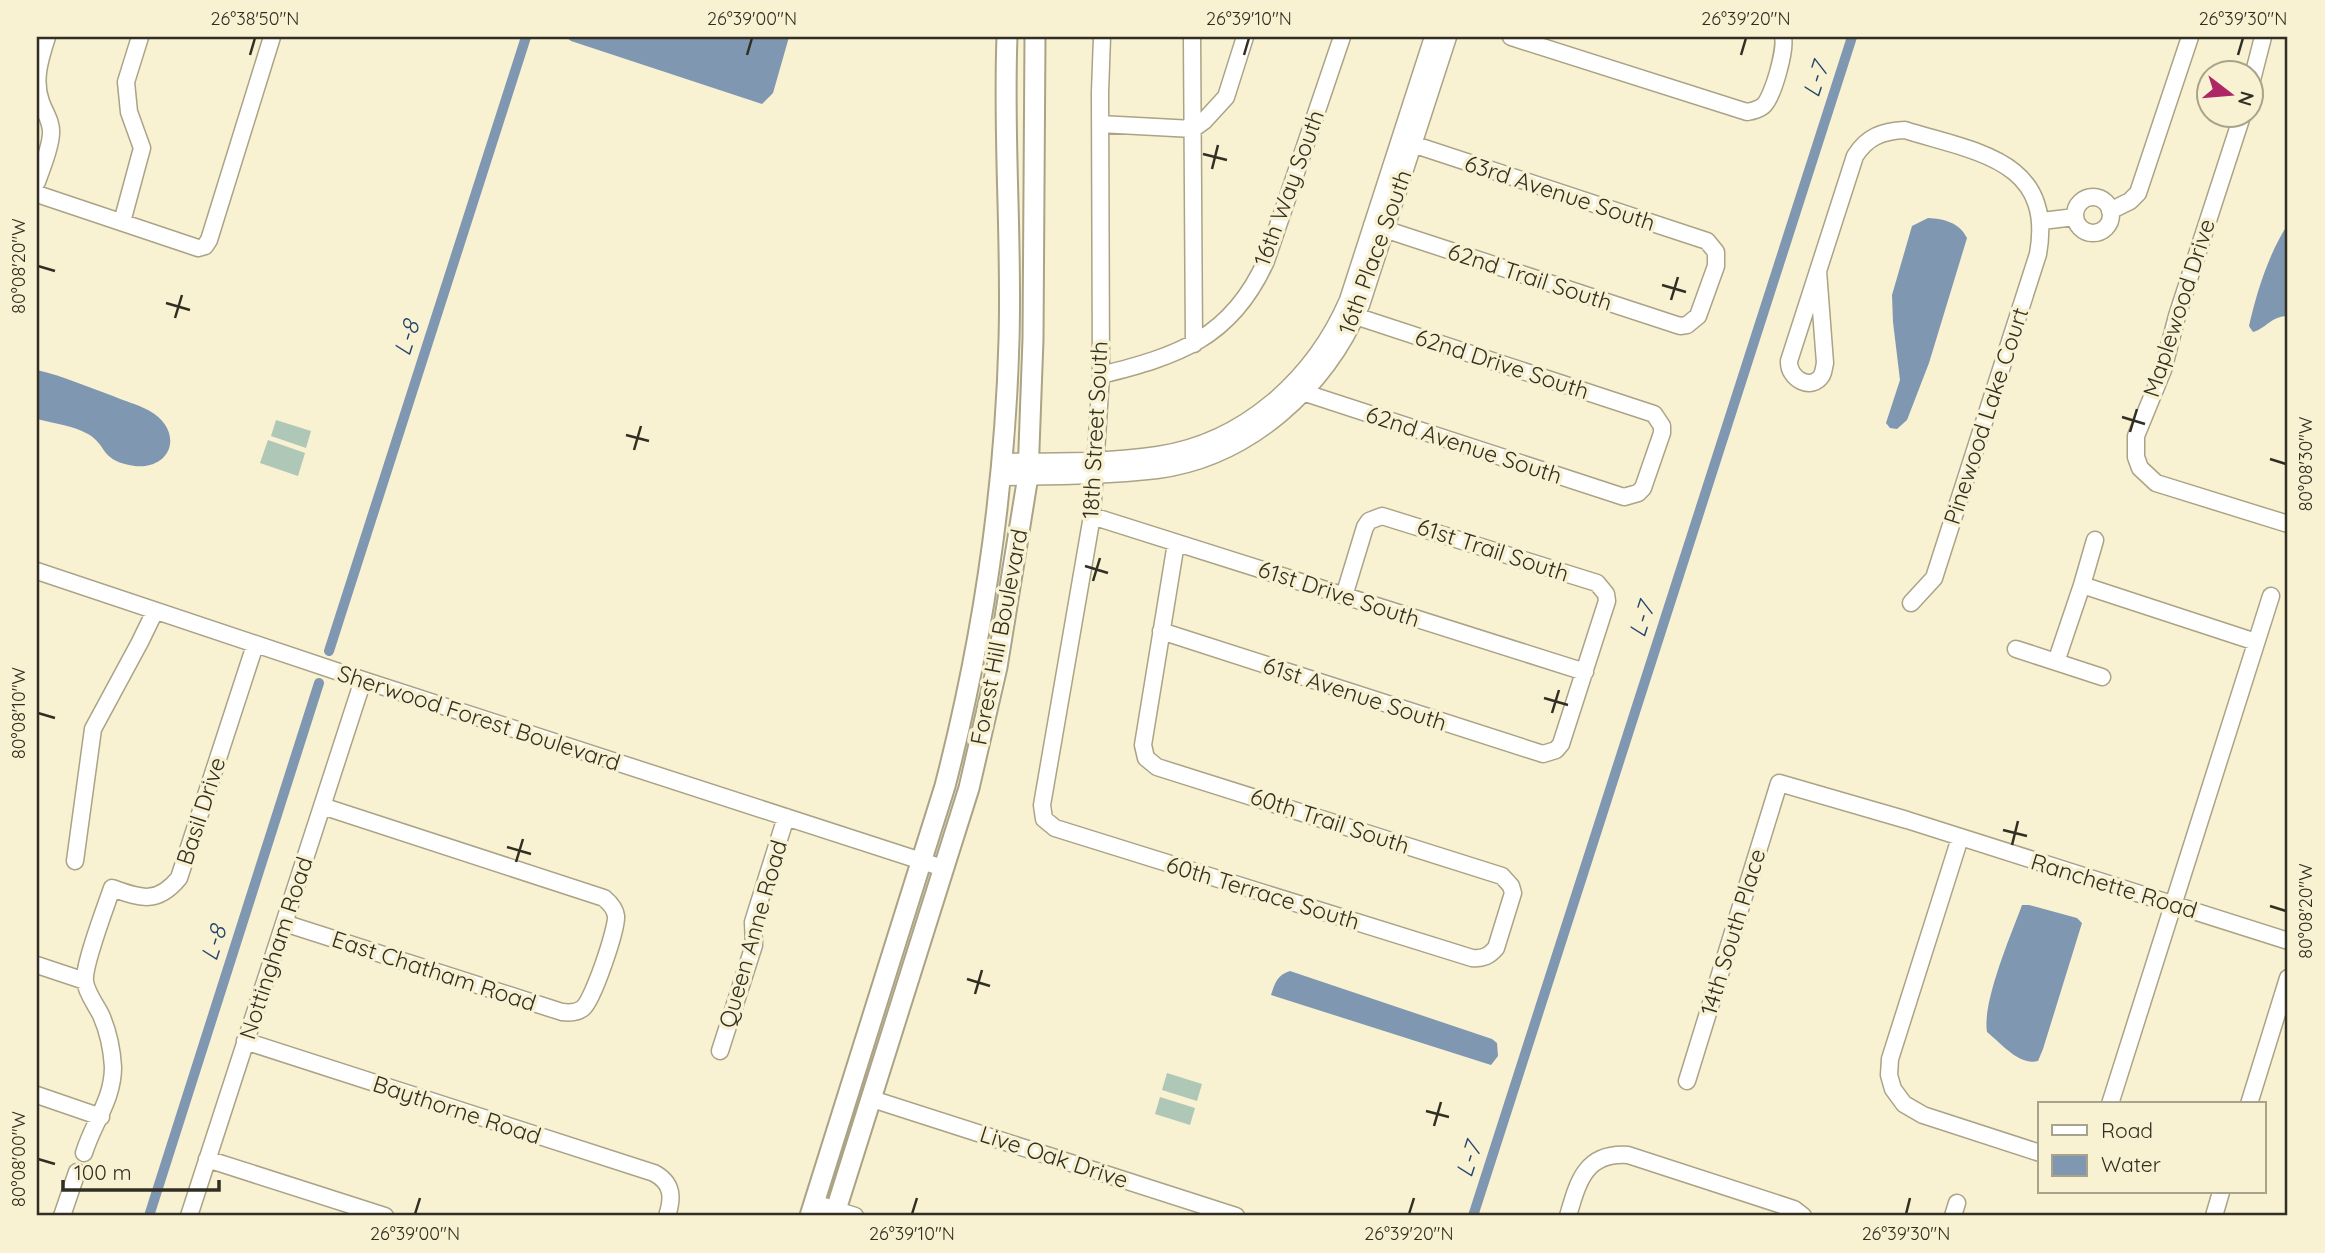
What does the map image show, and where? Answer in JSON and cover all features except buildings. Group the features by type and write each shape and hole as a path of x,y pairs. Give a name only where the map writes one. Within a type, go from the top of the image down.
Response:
{"main road":[{"name":"Forest Hill Boulevard","path":"842,1214 872,1098 968,788 985,724 1008,610 1028,469 1033,248 1032,38"},
{"name":"Forest Hill Boulevard","path":"812,1210 945,786 974,665 984,608 1002,470 1009,337 1007,42"},
{"path":"1007,42 1022,82 1022,206 1028,240 1033,248"}],"street":[{"path":"37,182 51,134 37,80 39,62 47,37"},
{"path":"122,222 142,148 129,112 126,82 141,37"},
{"path":"37,194 198,248 205,246 272,37"},
{"name":"18th Street South","path":"1044,819 1042,805 1092,516 1096,468 1101,375 1102,37"},
{"path":"1192,37 1194,344"},
{"path":"1100,124 1193,129 1226,97 1245,37"},
{"name":"16th Way South","path":"1101,375 1173,355 1209,334 1237,307 1263,268 1342,37"},
{"name":"16th Place South","path":"1407,142 1433,37"},
{"name":"16th Place South","path":"1002,470 1158,470 1178,466 1211,447 1250,436 1275,419 1297,390 1331,360 1350,314 1407,142 1448,37"},
{"path":"1511,37 1747,112 1761,108 1769,97 1785,47 1783,37"},
{"path":"2110,211 2130,201 2138,193 2190,37"},
{"path":"2257,60 2263,37"},
{"name":"Pinewood Lake Court","path":"1818,271 1825,363 1822,375 1815,381 1805,383 1795,379 1789,370 1789,361 1855,156 1869,139 1891,131 1905,130 1997,159 2018,174 2029,187 2042,221 2038,254 1934,578 1911,603"},
{"name":"Maplewood Drive","path":"2237,130 2181,303 2163,370 2139,426 2136,457 2149,479 2156,483 2288,524"},
{"name":"63rd Avenue South","path":"1407,142 1707,241 1716,252 1716,266 1698,316 1688,325"},
{"path":"2090,197 2101,198 2110,211 2109,223 2095,233 2080,227 2075,216 2080,202 2090,197"},
{"path":"2042,221 2075,216"},
{"name":"62nd Trail South","path":"1379,227 1673,325 1688,325"},
{"name":"62nd Drive South","path":"1350,314 1647,411 1659,419 1662,433 1647,482 1638,493"},
{"name":"62nd Avenue South","path":"1297,390 1624,497 1638,493"},
{"name":"61st Drive South","path":"1092,516 1585,672"},
{"name":"61st Trail South","path":"1344,596 1365,527 1375,517 1390,517 1597,583 1606,594 1606,608 1585,672"},
{"path":"2056,662 2095,540"},
{"path":"1161,631 1176,543"},
{"name":"Sherwood Forest Boulevard","path":"38,576 155,611 943,868"},
{"path":"2082,585 2256,642"},
{"path":"2111,1102 2271,596"},
{"path":"75,861 93,729 155,611"},
{"name":"61st Avenue South","path":"1161,631 1536,753 1550,753 1561,744 1585,672"},
{"name":"60th Trail South","path":"1161,631 1143,744 1146,758 1157,767 1502,876 1511,886 1512,901 1496,948 1486,957"},
{"name":"Basil Drive","path":"85,981 111,888 152,898 166,891 179,878 255,645"},
{"path":"2016,649 2102,677"},
{"name":"Nottingham Road","path":"189,1216 363,680"},
{"name":"Ranchette Road","path":"1779,783 1907,820 2288,941"},
{"name":"14th South Place","path":"1686,1081 1779,783"},
{"name":"East Chatham Road","path":"284,923 562,1012 570,1013 584,1007 593,995 615,926 614,910 610,903 598,895 322,806"},
{"name":"Queen Anne Road","path":"720,1051 754,944 753,922 786,817"},
{"name":"60th Terrace South","path":"1044,819 1055,828 1472,958 1486,957"},
{"path":"1960,838 1890,1059 1889,1074 1893,1088 1904,1104 1923,1115 2038,1152"},
{"path":"37,965 85,981 102,1018 111,1050 113,1067 110,1092 84,1153"},
{"path":"2250,1102 2281,1028 2288,978"},
{"name":"Baythorne Road","path":"246,1041 654,1173 666,1182 672,1196 667,1216"},
{"path":"37,1095 101,1116"},
{"name":"Live Oak Drive","path":"872,1098 1236,1216"},
{"path":"1568,1216 1578,1181 1587,1169 1606,1157 1621,1155 1629,1155 1794,1209 1803,1216"},
{"path":"208,1159 385,1216"},
{"path":"62,1216 77,1172"},
{"path":"2214,1216 2220,1194"},
{"path":"812,1210 842,1214"}],"green space":[{"path":"276,420 311,431 306,448 271,436"},
{"path":"268,440 305,453 298,476 260,463"},
{"path":"1167,1073 1202,1084 1197,1101 1162,1090"},
{"path":"1160,1097 1195,1108 1190,1125 1155,1114"}],"water":[{"path":"566,37 789,37 773,93 762,104 571,41"},
{"path":"1928,218 1950,222 1960,228 1967,238 1929,363 1907,420 1897,429 1890,428 1886,423 1900,380 1892,295 1912,226"},
{"path":"2288,224 2288,316 2277,318 2253,332 2249,326 2260,286 2269,260"},
{"path":"37,370 148,410 160,419 167,429 169,449 164,457 143,466 129,465 113,459 88,434 37,419"},
{"path":"2022,905 2077,918 2082,923 2043,1049 2038,1061 2031,1062 2017,1057 1987,1032 1993,987"},
{"path":"1290,971 1492,1039 1497,1043 1498,1056 1491,1065 1271,995 1279,977"}],"waterway":[{"name":"L-8","path":"329,651 526,37"},
{"name":"L-7","path":"1473,1216 1852,37"},
{"name":"L-8","path":"149,1216 319,683"}]}
